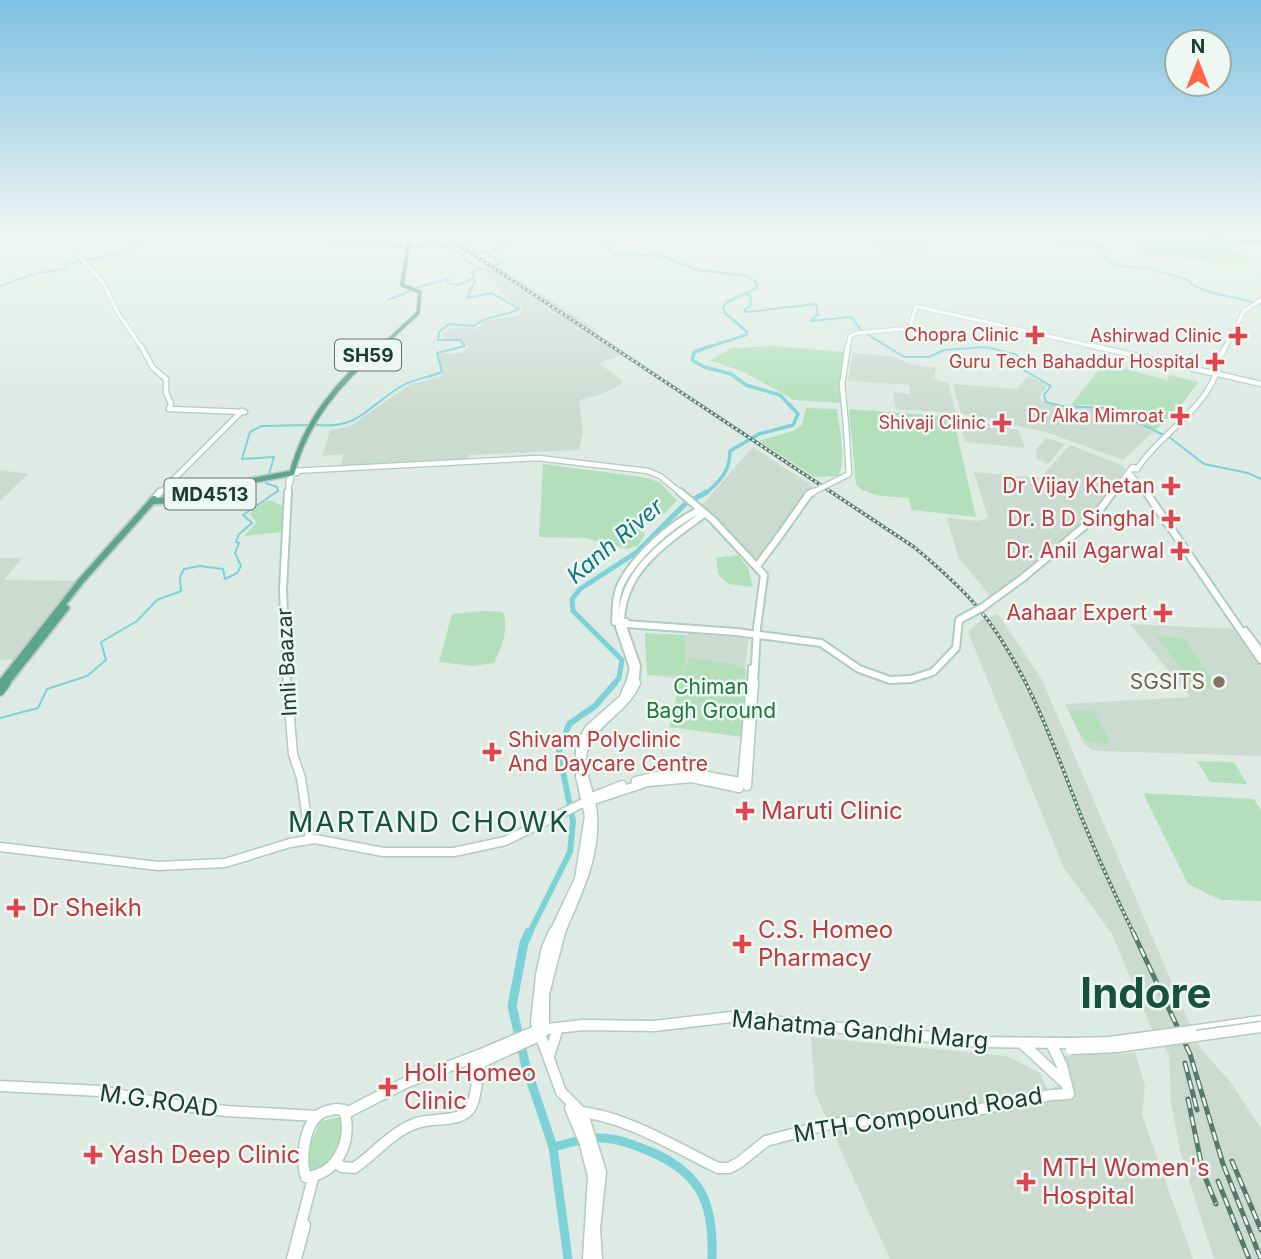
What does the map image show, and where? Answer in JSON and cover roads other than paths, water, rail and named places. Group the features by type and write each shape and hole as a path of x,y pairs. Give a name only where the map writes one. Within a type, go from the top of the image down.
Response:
{"main road":[{"name":"MD4513","path":"109,294 153,368 167,381 166,392 171,404 169,409 244,411 194,456 156,500"},
{"name":"SH59","path":"290,472 300,442 310,424 348,374 416,313 418,294"},
{"path":"621,623 739,632 755,637 825,644 862,670 887,680 908,681 933,672 956,648 960,620 984,607 1052,555 1064,550 1101,517 1133,471 1163,435 1205,396 1214,372 1247,312 1260,301"},
{"path":"917,307 1214,372"},
{"path":"917,307 1261,384"},
{"path":"757,567 809,494 849,474 846,384 855,336 861,333 905,329 917,307"},
{"path":"970,317 978,315"},
{"path":"0,847 51,853 84,861 168,867 228,862 310,839 335,839 384,853 475,850 496,845 538,828 586,801 661,778 705,778 742,784 756,624 762,589 761,575 757,567 703,512 664,479 638,472 528,460 290,472"},
{"path":"1133,471 1261,652"},
{"path":"1133,471 1261,660"},
{"name":"MD4513","path":"156,500 198,499 229,486 290,472"},
{"name":"Imli Baazar","path":"290,472 283,589 286,667 293,754 300,778 310,839"},
{"path":"0,684 81,581 156,500"},
{"path":"0,691 88,579 156,500"},
{"path":"597,1259 596,1183 582,1124 576,1110 564,1097 549,1058 536,1034 542,1022 549,956 584,880 593,815 586,801 584,748 594,733 629,696 637,680 636,663 621,623 625,589 641,567 675,533 703,512"},
{"path":"756,624 768,637"},
{"path":"739,632 756,624"},
{"name":"Mahatma Gandhi Marg","path":"494,1051 558,1028 583,1025 654,1026 748,1017 806,1025 1071,1046"},
{"path":"1064,1082 1063,1051 1071,1046 1261,1021"},
{"path":"1071,1046 1117,1048 1261,1027"},
{"path":"549,1058 558,1028"},
{"path":"1051,1043 1062,1066"},
{"path":"1023,1044 1064,1082"},
{"path":"317,1116 309,1134 301,1166 306,1177 313,1178 336,1163 346,1128 346,1113 405,1083 494,1051"},
{"path":"336,1163 342,1167 354,1168 405,1128 418,1122 458,1118 472,1107 478,1070 494,1051"},
{"path":"478,1070 476,1065 479,1055"},
{"name":"MTH Compound Road","path":"576,1110 590,1110 646,1133 718,1168 729,1168 766,1140 830,1124 956,1114 1069,1094 1064,1082"},
{"name":"M.G.ROAD","path":"0,1086 101,1091 160,1103 226,1111 317,1116 336,1109 346,1113"},
{"path":"294,1259 309,1206 313,1178"},
{"path":"588,1259 587,1238 596,1183"}],"waterway":[{"path":"388,300 403,294"},
{"path":"469,294 467,298 488,294"},
{"path":"316,425 343,424 353,420 405,384 442,372 437,353 465,346 460,340 438,340 439,332 449,324 474,326 519,309 493,294"},
{"name":"Kanh River","path":"708,347 746,335 747,332 725,313 723,307 727,302 745,294"},
{"path":"746,294 751,296 750,306 744,310 746,312 816,304 818,314 811,321 851,317 862,331"},
{"path":"1215,294 1261,305"},
{"path":"867,334 904,357 929,357 944,350 985,347 1015,354 1019,357 1017,366 1051,386 1044,395 1046,402 1062,406 1106,408 1164,435"},
{"name":"Kanh River","path":"705,494 723,475 730,451 759,434 793,425 798,414 780,395 746,385 731,374 704,367 692,360 694,352 708,347"},
{"path":"269,474 274,457 242,459 250,432 261,426 310,425"},
{"path":"1169,437 1204,464 1248,473 1261,479"},
{"path":"0,718 38,708 47,689 87,676 106,660 101,642 137,621 157,600 181,591 180,577 184,569 200,566 223,569 225,579 237,573 241,566 235,553 239,543 236,542 239,534 252,523 243,515 278,491 277,487 266,483 266,479"},
{"name":"Kanh River","path":"613,685 619,678 622,660 573,611 572,599 580,589 637,552 686,503 707,492"},
{"name":"Kanh River","path":"529,934 570,852 573,821 559,752 569,724 595,706 615,683"},
{"name":"Kanh River","path":"529,932 524,943 512,1006 526,1067 553,1147"},
{"name":"Kanh River","path":"553,1147 585,1139 609,1139 649,1151 681,1169 693,1180 707,1206 712,1259"},
{"path":"553,1147 568,1259"}],"railway":[{"path":"533,294 914,547 965,593 997,633 1026,683 1093,846 1134,934"},
{"path":"1133,932 1190,1054 1223,1164 1261,1259"},
{"path":"1185,1063 1197,1110"},
{"path":"1188,1099 1203,1172 1216,1204"},
{"path":"1232,1161 1261,1230"},
{"path":"1218,1181 1249,1259"}],"place":[{"name":"Chopra Clinic","path":"1035,335"},
{"name":"Ashirwad Clinic","path":"1238,336"},
{"name":"Guru Tech Bahaddur Hospital","path":"1215,362"},
{"name":"Dr Alka Mimroat","path":"1180,416"},
{"name":"Shivaji Clinic","path":"1002,423"},
{"name":"Dr Vijay Khetan","path":"1171,486"},
{"name":"Dr. B D Singhal","path":"1171,519"},
{"name":"Dr. Anil Agarwal","path":"1180,551"},
{"name":"Aahaar Expert","path":"1163,613"},
{"name":"SGSITS","path":"1219,682"},
{"name":"Shivam Polyclinic And Daycare Centre","path":"492,752"},
{"name":"Maruti Clinic","path":"745,811"},
{"name":"Dr Sheikh","path":"16,908"},
{"name":"C.S. Homeo Pharmacy","path":"742,944"},
{"name":"Holi Homeo Clinic","path":"388,1087"},
{"name":"Yash Deep Clinic","path":"93,1155"},
{"name":"MTH Women's Hospital","path":"1026,1182"}],"district":[{"name":"MARTAND CHOWK","path":"429,822"},
{"name":"Indore","path":"1146,993"}],"park label":[{"name":"Chiman Bagh Ground","path":"711,699"}]}
